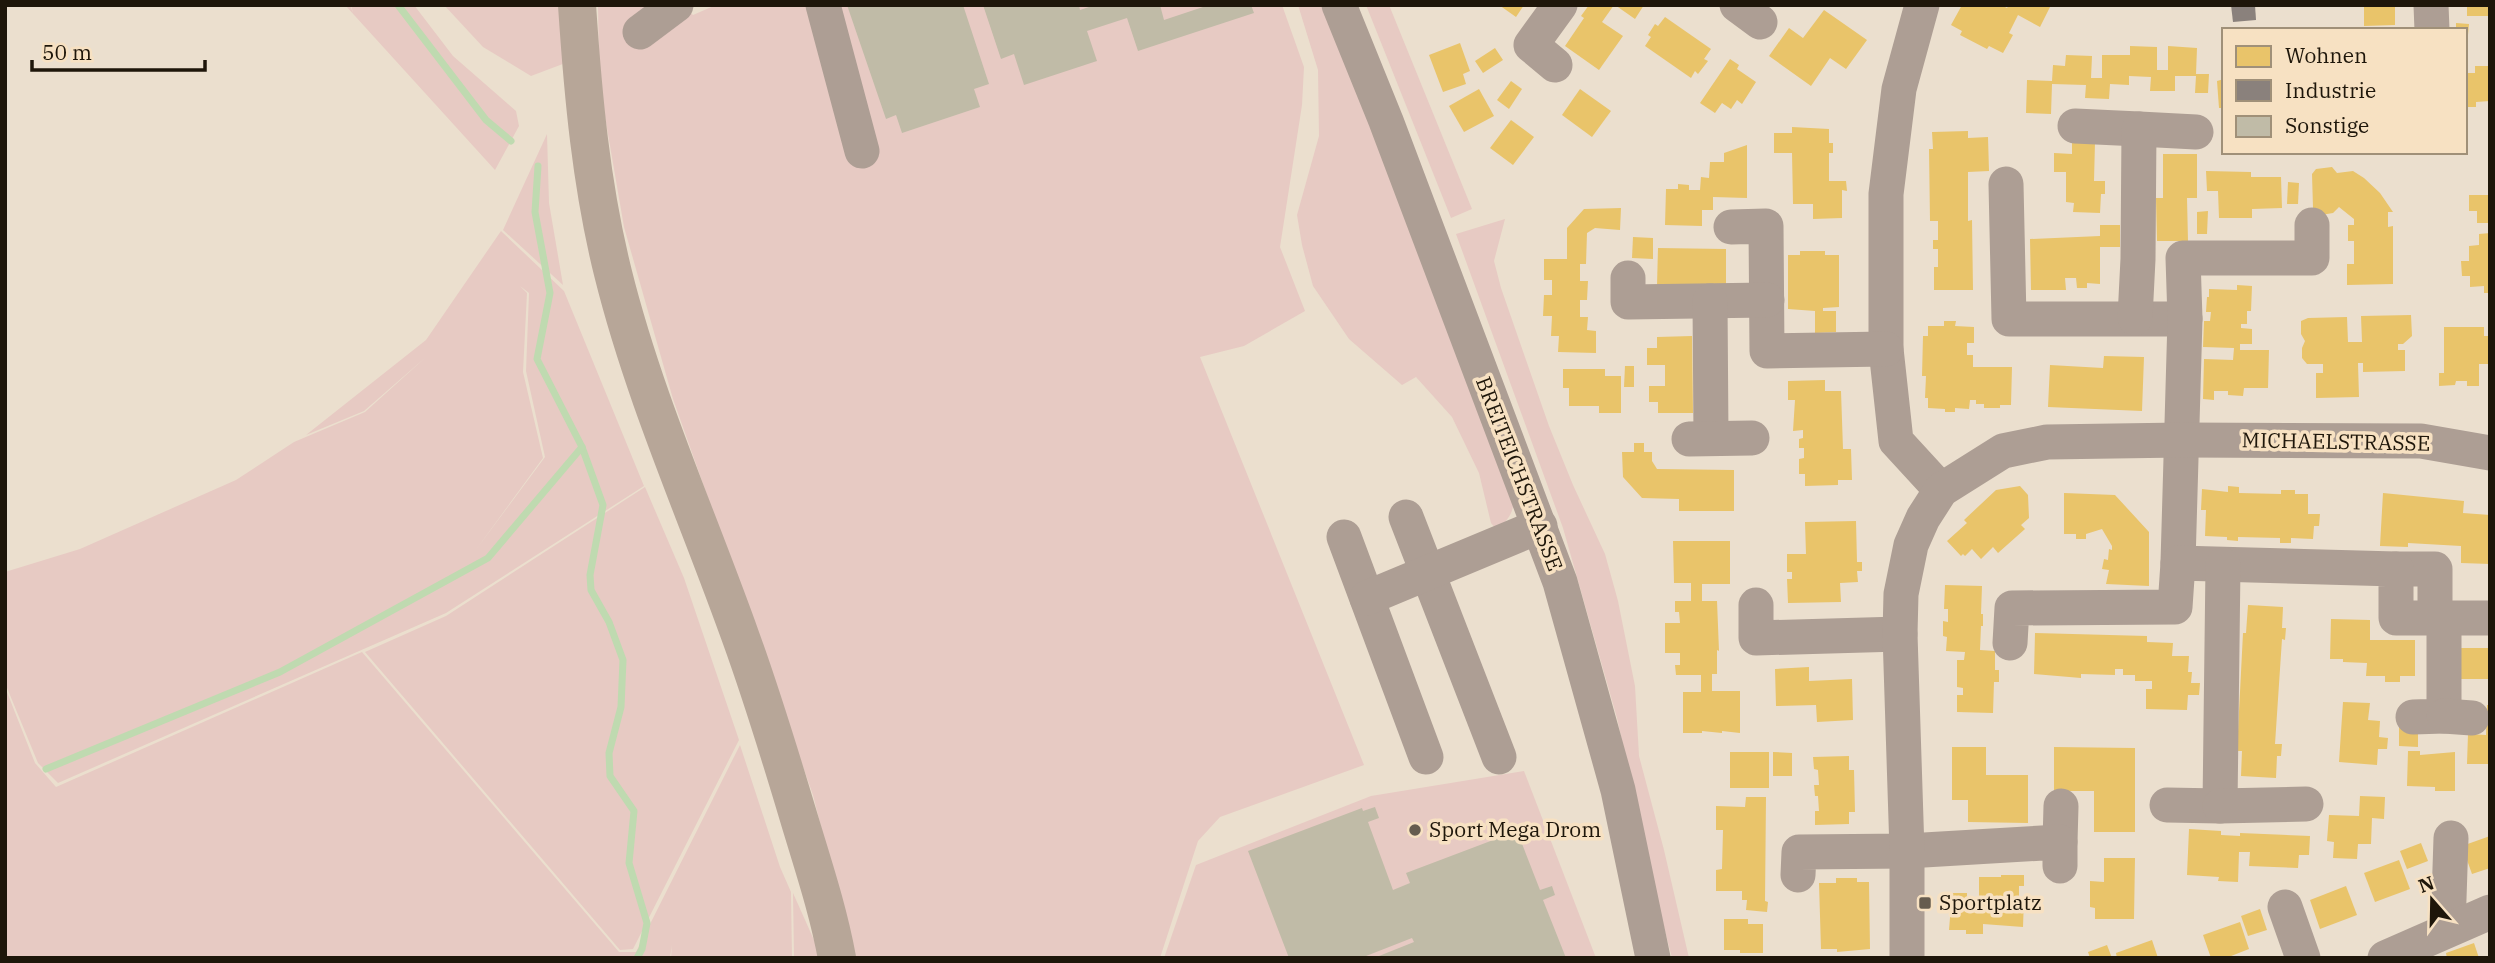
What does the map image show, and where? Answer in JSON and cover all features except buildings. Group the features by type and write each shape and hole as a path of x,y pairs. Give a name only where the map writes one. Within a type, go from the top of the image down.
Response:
{"main road":[{"path":"577,5 587,133 613,274 656,406 776,742 837,958"}],"street":[{"path":"640,32 676,5"},
{"path":"823,5 862,151"},
{"name":"BREITEICHSTRASSE","path":"1339,5 1386,121 1560,582 1618,790 1653,958"},
{"path":"1533,47 1560,5"},
{"path":"1922,5 1899,89 1886,194 1886,349 1896,441 1941,490"},
{"path":"2431,5 2432,28"},
{"path":"2075,126 2196,132"},
{"path":"2135,318 2139,129"},
{"path":"2006,184 2009,319 2185,319"},
{"path":"1731,227 1779,226 1767,300 1767,351"},
{"path":"2138,259 2312,256"},
{"path":"2175,607 2185,319 2183,258"},
{"path":"1628,302 1767,300"},
{"path":"1710,301 1710,351 1699,439 1752,438"},
{"path":"1710,351 1886,349"},
{"name":"MICHAELSTRASSE","path":"1907,958 1901,594 1911,545 1923,518 1941,490 2003,451 2047,442 2421,441 2490,453"},
{"path":"1406,517 1499,757"},
{"path":"1367,598 1539,526"},
{"path":"1344,537 1426,757"},
{"path":"2178,563 2396,569 2396,618 2490,618"},
{"path":"2220,806 2223,565"},
{"path":"2010,643 2014,594 2175,607 2222,608"},
{"path":"2435,617 2444,627 2443,717"},
{"path":"1756,637 1900,634"},
{"path":"2167,805 2306,804"},
{"path":"1798,853 1907,851 2060,854 2061,806"},
{"path":"2448,929 2451,838"},
{"path":"2285,907 2303,958"},
{"path":"2385,958 2490,912"}],"shaded area":[{"path":"345,5 350,5 353,13 351,5 414,5 453,56 516,111 519,126 495,170"},
{"path":"444,5 567,5 568,62 531,76 483,47"},
{"path":"598,5 681,5 693,15 716,5 1282,5 1304,67 1302,105 1280,247 1305,311 1244,346 1200,357 1364,765 1220,817 1198,841 1160,958 854,958 813,795 673,399 624,227 604,111 599,65"},
{"path":"1298,5 1329,5 1514,491 1511,513 1497,530 1491,523 1479,473 1452,417 1416,377 1402,385 1349,339 1313,286 1297,215 1319,136 1318,70"},
{"path":"1366,5 1389,5 1472,209 1451,218"},
{"path":"547,134 549,203 563,285 503,230"},
{"path":"1505,219 1494,261 1549,426 1605,554 1618,601 1635,686 1639,756 1689,958 1672,958 1654,889 1617,718 1563,528 1456,234"},
{"path":"501,231 564,291 644,486 446,613 58,783 38,763 5,683 5,572 80,549 236,480 294,442 365,412 426,357 364,411 306,435 426,340","holes":["520,286 529,293 526,371 545,457 475,551 543,458 523,372 527,293"]},
{"path":"645,487 684,578 739,740 633,949 620,950 365,652 446,616"},
{"path":"362,652 619,952 636,952 740,745 780,867 791,892 792,958 671,958 672,945 670,958 5,958 5,687 35,763 56,787"},
{"name":"Sport Mega Drom","path":"1524,771 1596,958 1164,958 1196,865 1371,796"},
{"path":"793,893 822,958 794,958"}],"waterway":[{"path":"398,5 486,120 511,141"},
{"path":"538,166 535,212 550,293 537,359 582,447 603,505 590,575 591,590 609,622 623,660 621,707 609,753 610,776 634,811 629,863 647,923 642,949 637,958"},
{"path":"46,769 280,672 488,558 582,447"}],"place":[{"name":"Sport Mega Drom","path":"1415,830"},
{"name":"Sportplatz","path":"1925,903"}]}
